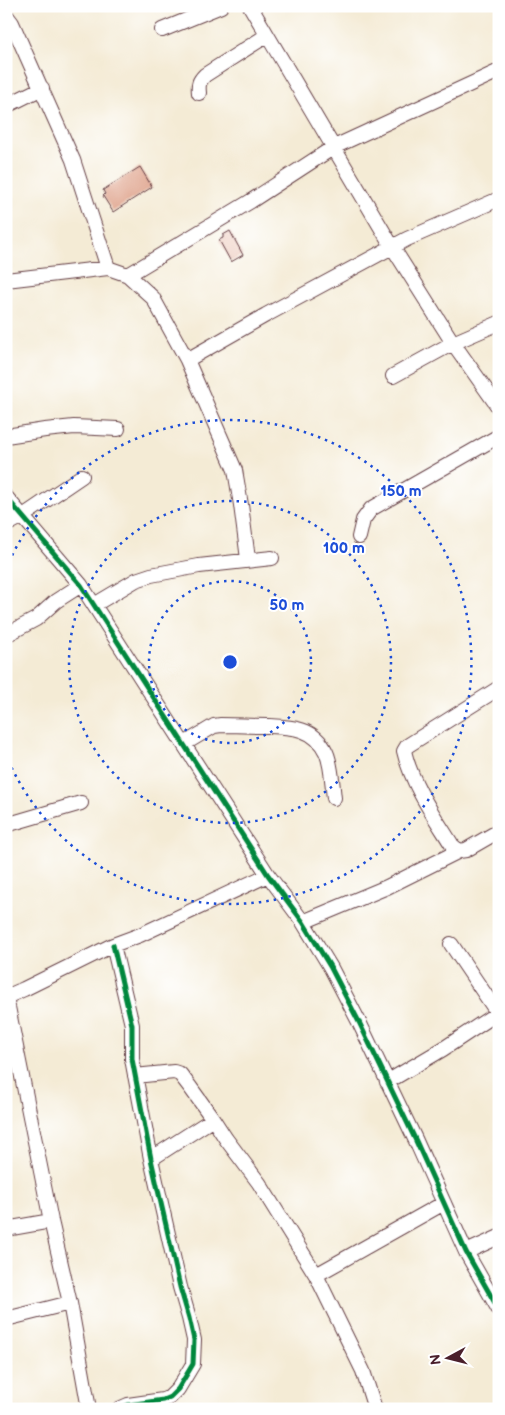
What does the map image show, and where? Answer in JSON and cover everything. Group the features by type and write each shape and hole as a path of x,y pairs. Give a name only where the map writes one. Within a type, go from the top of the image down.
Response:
{"street":[{"path":"162,30 220,6"},
{"path":"250,6 393,248 453,343 499,408"},
{"path":"6,15 12,23 74,160 108,268"},
{"path":"199,93 198,86 205,75 266,36"},
{"path":"128,275 251,201 334,147 499,71"},
{"path":"6,106 42,88"},
{"path":"187,360 266,314 407,240 499,199"},
{"path":"6,280 108,268 128,275 153,298 187,360 235,470 248,559"},
{"path":"393,376 453,343 499,323"},
{"path":"6,436 74,428 118,430"},
{"path":"359,537 363,520 371,509 499,436"},
{"path":"6,525 23,516 82,476"},
{"path":"6,497 82,586 268,875 303,922 335,976 359,1022 466,1252 499,1310"},
{"path":"94,605 136,580 151,576 199,566 248,559 272,558"},
{"path":"6,635 36,619 56,601 82,586"},
{"path":"459,851 452,845 421,794 404,751 408,746 499,688"},
{"path":"184,744 214,726 221,725 288,726 300,729 310,734 321,744 327,754 334,798"},
{"path":"6,826 81,803"},
{"path":"303,922 387,887 459,851 466,850 499,831"},
{"path":"89,1409 70,1303 51,1221 6,997 24,990 113,945 149,931 268,875"},
{"path":"387,1082 498,1014 451,944"},
{"path":"113,945 132,1025 131,1048 135,1076 152,1159 180,1287 194,1340 193,1364 178,1389 170,1397 163,1400 128,1405 119,1409"},
{"path":"135,1076 174,1072 180,1074 213,1119 259,1183 316,1275 363,1371 375,1409"},
{"path":"152,1159 213,1119"},
{"path":"316,1275 444,1203"},
{"path":"6,1229 51,1221"},
{"path":"466,1252 499,1237"},
{"path":"6,1319 70,1303"}],"building":[{"path":"140,167 152,187 113,212 103,196 105,194 103,190"},
{"path":"230,231 243,255 231,262 219,240"}],"cycle path":[{"path":"6,497 81,585 268,875 303,922 331,968 416,1141 466,1252 499,1310"},
{"path":"113,945 132,1025 132,1059 151,1159 194,1340 193,1364 178,1389 170,1397 163,1400 128,1405 119,1409"}]}
